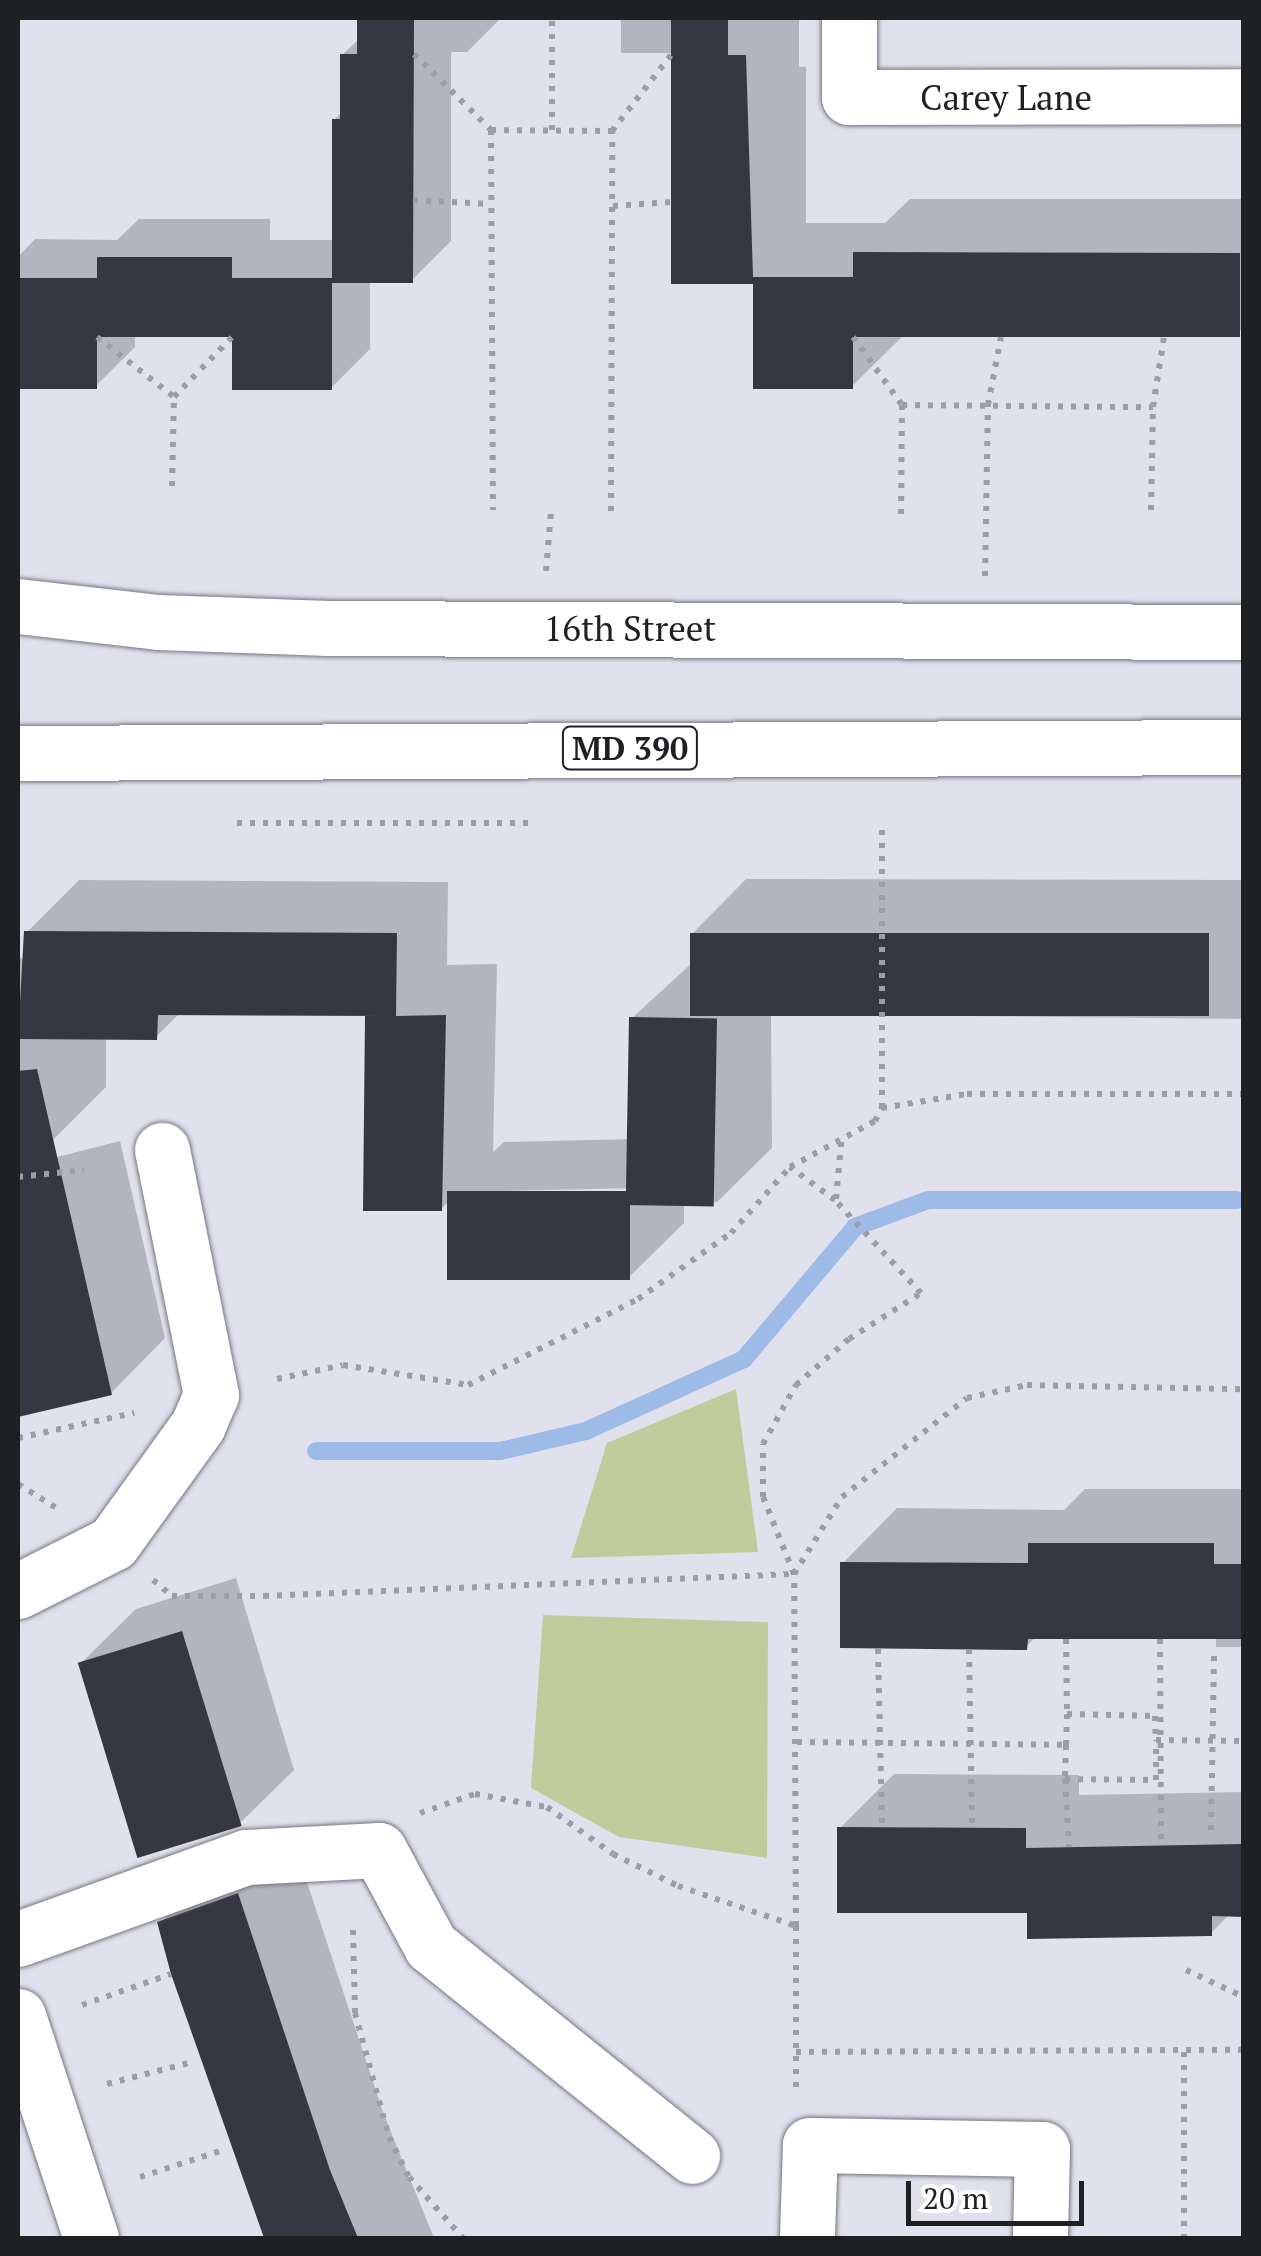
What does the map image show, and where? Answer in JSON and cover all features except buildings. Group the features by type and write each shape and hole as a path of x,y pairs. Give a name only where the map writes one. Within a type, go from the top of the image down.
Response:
{"main road":[{"name":"Carey Lane","path":"849,18 849,98 1244,96"},
{"name":"16th Street","path":"18,606 158,622 329,628 1244,632"},
{"name":"MD 390","path":"18,753 1244,747"},
{"path":"18,1590 113,1544 198,1425 210,1395 162,1150"},
{"path":"18,1939 246,1857 379,1850 431,1946 692,2156"},
{"path":"18,2016 91,2238"},
{"path":"807,2238 810,2145 1042,2149 1040,2238"}],"path":[{"path":"552,18 552,130"},
{"path":"414,54 492,130 612,131"},
{"path":"611,511 612,131 671,55"},
{"path":"492,130 494,510"},
{"path":"412,200 490,204"},
{"path":"613,206 671,202"},
{"path":"97,336 174,397"},
{"path":"172,486 174,397 232,336"},
{"path":"853,337 902,405 902,516"},
{"path":"985,582 988,405 1001,337"},
{"path":"1151,510 1153,406 1164,337"},
{"path":"902,405 1153,406"},
{"path":"237,824 534,824"},
{"path":"276,1379 342,1365 468,1385 638,1299 731,1234 790,1167 842,1134 875,1121 882,1108 882,824"},
{"path":"882,1108 968,1094 1244,1094"},
{"path":"836,1200 842,1134"},
{"path":"790,1167 836,1200 921,1293 849,1339 796,1385 764,1444 764,1497 794,1574 796,2108"},
{"path":"18,1177 84,1170"},
{"path":"794,1574 842,1497 968,1398 1027,1385 1244,1389"},
{"path":"18,1438 146,1411"},
{"path":"172,1596 684,1584 794,1574"},
{"path":"1066,1639 1065,1779 1069,1847"},
{"path":"1065,1779 1156,1780 1160,1639"},
{"path":"878,1649 877,1744 882,1828"},
{"path":"970,1649 972,1828"},
{"path":"1211,1830 1209,1741 1214,1650"},
{"path":"1067,1714 1155,1716 1161,1846"},
{"path":"1158,1741 1244,1741"},
{"path":"797,1742 1066,1745"},
{"path":"416,1814 475,1794 547,1807 613,1854 678,1886 796,1926"},
{"path":"352,1854 356,2012 389,2137 409,2177 463,2238"},
{"path":"1186,1970 1244,1997"},
{"path":"82,2005 171,1974"},
{"path":"796,2052 1244,2050"},
{"path":"1184,2052 1184,2238"},
{"path":"107,2084 189,2062"},
{"path":"140,2177 220,2151"}],"green space":[{"path":"736,1389 758,1552 571,1558 607,1443"},
{"path":"543,1615 768,1622 767,1858 619,1837 531,1788"}],"waterway":[{"path":"316,1451 500,1451 586,1431 744,1359 855,1227 928,1200 1237,1200"}]}
